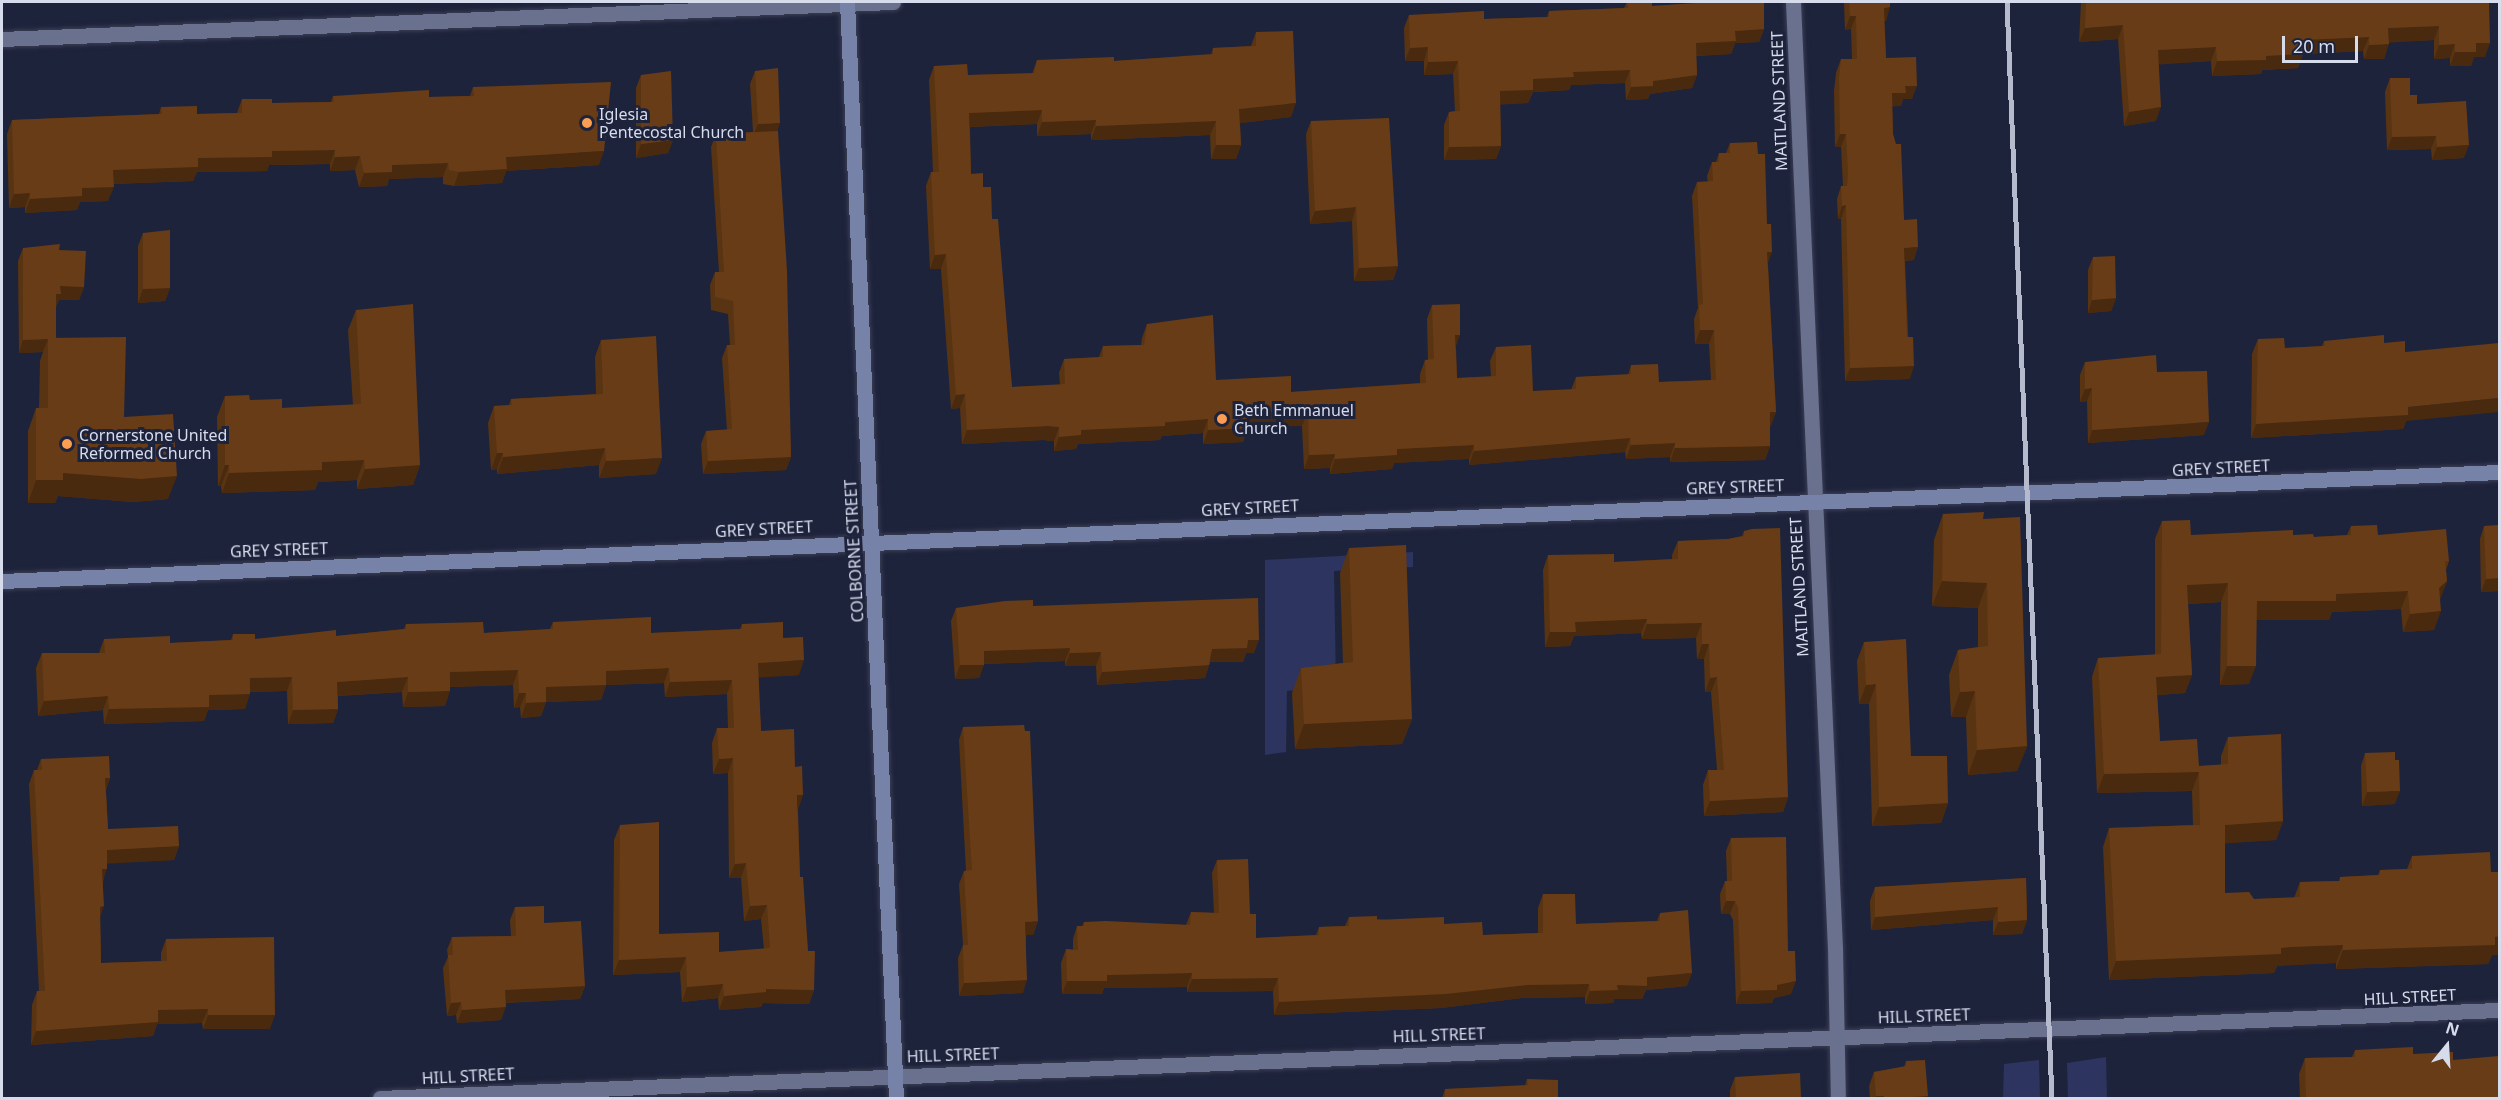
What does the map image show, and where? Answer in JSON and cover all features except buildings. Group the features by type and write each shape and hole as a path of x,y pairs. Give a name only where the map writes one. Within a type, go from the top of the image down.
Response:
{"street":[{"path":"2,39 847,2 893,2"},
{"name":"COLBORNE STREET","path":"847,2 896,1098"},
{"name":"MAITLAND STREET","path":"1793,2 1813,502 1835,948 1838,1098"},
{"name":"GREY STREET","path":"2,581 2499,472"},
{"name":"HILL STREET","path":"380,1098 2499,1010"}],"shaded area":[{"path":"1413,552 1413,567 1334,571 1336,685 1287,691 1286,752 1265,755 1265,560"},
{"path":"2106,1057 2107,1098 2068,1098 2067,1063"},
{"path":"2039,1060 2040,1098 2003,1098 2004,1064"}],"railway":[{"path":"2007,2 2052,1098"}],"place":[{"name":"Iglesia Pentecostal Church","path":"587,123"},
{"name":"Beth Emmanuel Church","path":"1222,419"},
{"name":"Cornerstone United Reformed Church","path":"67,444"}]}
